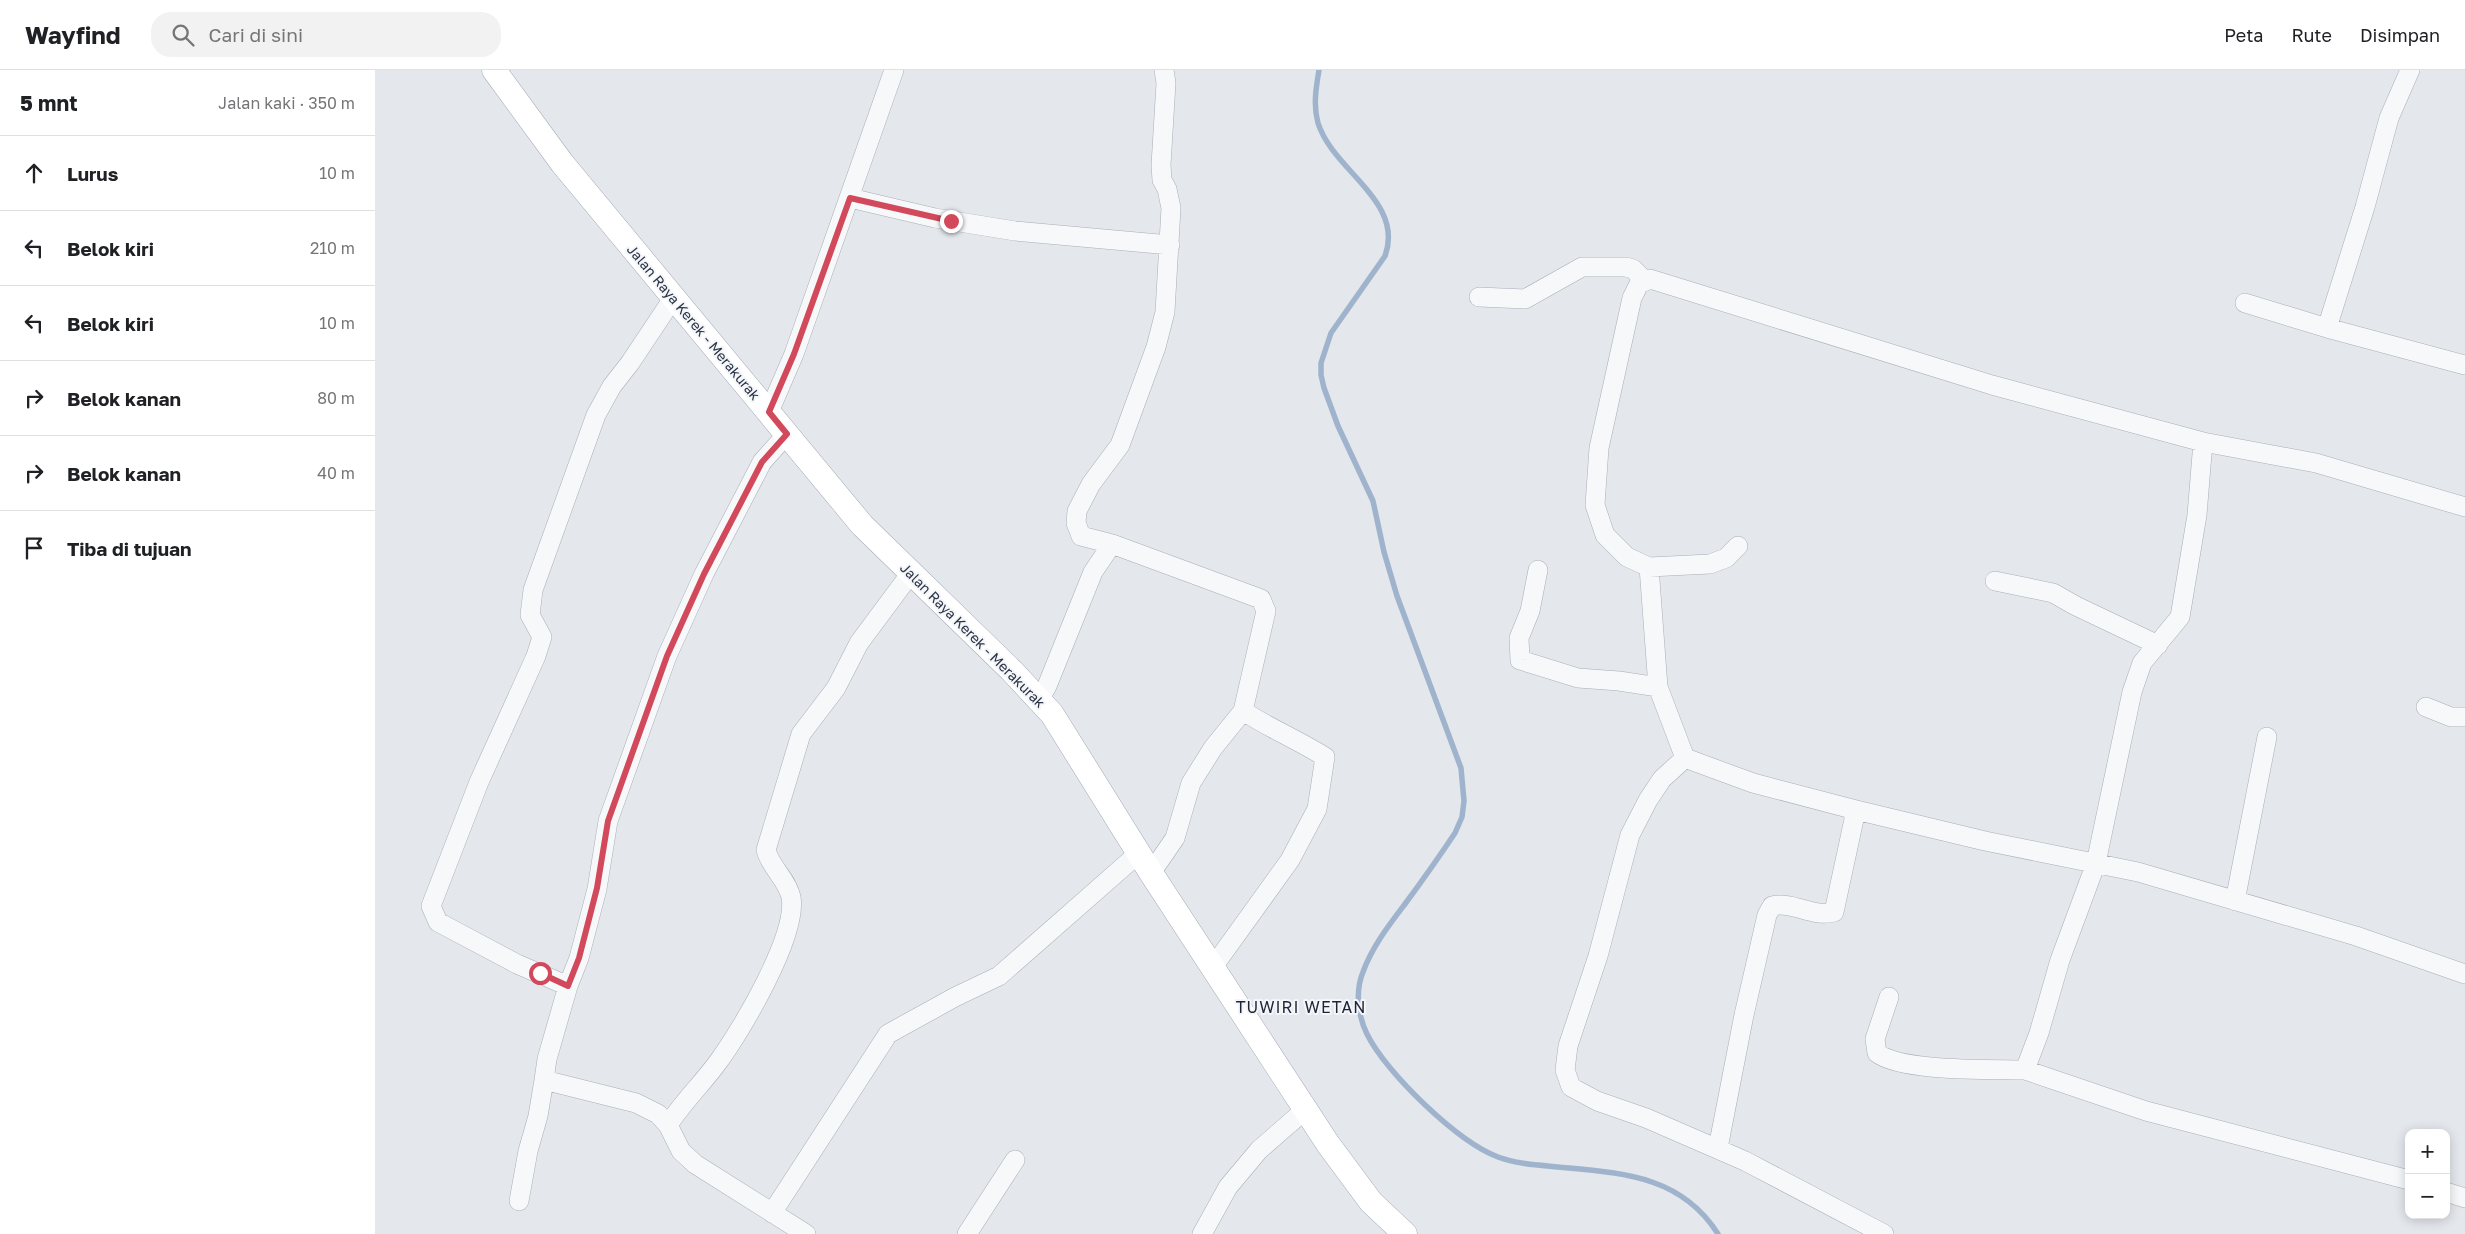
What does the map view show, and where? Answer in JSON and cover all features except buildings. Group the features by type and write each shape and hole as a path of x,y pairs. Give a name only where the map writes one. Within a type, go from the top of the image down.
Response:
{"main road":[{"name":"Jalan Raya Kerek - Merakurak","path":"494,70 665,310 769,412 781,441 862,525 906,580 1039,700 1052,714 1151,873 1213,967 1292,1121 1328,1144 1371,1202 1405,1234"}],"street":[{"path":"769,412 794,354 894,70"},
{"path":"1151,873 1175,838 1191,783 1213,748 1243,711 1266,611 1261,599 1112,544 1081,536 1075,523 1077,511 1091,484 1120,445 1156,347 1165,312 1171,208 1167,189 1161,180 1166,83 1164,70"},
{"path":"2327,328 2365,207 2389,118 2410,70"},
{"path":"850,198 935,218 1015,231 1170,246"},
{"path":"1479,296 1525,299 1583,267 1626,267 1633,269 1645,281"},
{"path":"1738,546 1726,558 1711,564 1649,567 1627,557 1605,535 1595,505 1599,448 1632,298 1639,284 1650,279 1992,385 2203,442 2316,463 2465,507"},
{"path":"2245,303 2327,328 2465,365"},
{"path":"568,986 517,964 437,922 431,906 479,782 537,656 542,637 530,615 533,590 595,415 612,386 630,363 665,310"},
{"path":"519,1201 527,1151 538,1116 547,1059 568,986 579,958 597,888 608,821 667,656 704,574 762,462 781,441"},
{"path":"2025,1070 2039,1033 2060,960 2096,862 2132,692 2142,663 2180,616 2197,515 2203,442"},
{"path":"1039,700 1047,686 1093,572 1112,544"},
{"path":"1649,567 1658,687 1685,758 1753,783 1856,810 1985,841 2096,862 2356,936 2465,974"},
{"path":"1538,570 1530,611 1519,638 1520,660 1578,678 1619,681 1658,687"},
{"path":"668,1125 681,1105 718,1062 758,998 789,923 791,897 781,874 767,857 766,850 790,764 801,734 835,688 859,643 885,605 906,580"},
{"path":"1995,581 2053,593 2158,645"},
{"path":"2426,707 2451,717 2465,717"},
{"path":"1213,967 1291,860 1317,809 1325,757 1285,733 1262,724 1243,711"},
{"path":"2235,901 2267,737"},
{"path":"1685,758 1662,779 1630,835 1598,956 1568,1046 1565,1070 1571,1087 1577,1092 1718,1148 1884,1234"},
{"path":"1718,1148 1748,996 1767,914 1772,906 1782,904 1828,914 1834,912 1856,810"},
{"path":"772,1213 888,1034 955,996 999,976 1139,853"},
{"path":"1889,998 1875,1039 1877,1052 1883,1058 1904,1063 2025,1070 2146,1111 2405,1179"},
{"path":"544,1080 636,1103 658,1114 668,1125 681,1151 695,1164 806,1234"},
{"path":"1202,1234 1228,1187 1259,1150 1292,1121"},
{"path":"967,1234 1015,1160"},
{"path":"2450,1193 2465,1198"}],"waterway":[{"path":"1319,70 1315,103 1318,123 1326,140 1377,202 1385,219 1388,236 1385,256 1331,333 1321,363 1321,375 1338,426 1373,501 1384,552 1397,596 1461,768 1464,801 1462,817 1455,833 1387,928 1367,963 1358,995 1364,1027 1376,1050 1406,1086 1444,1122 1482,1149 1498,1157 1520,1163 1627,1175 1668,1188 1686,1199 1703,1214 1718,1234"}],"district":[{"name":"TUWIRI WETAN","path":"1301,1007"}],"route":[{"path":"540,973 568,986 579,958 597,888 608,821 667,656 704,574 762,462 787,434 769,412 794,354 850,198 951,221"}]}
